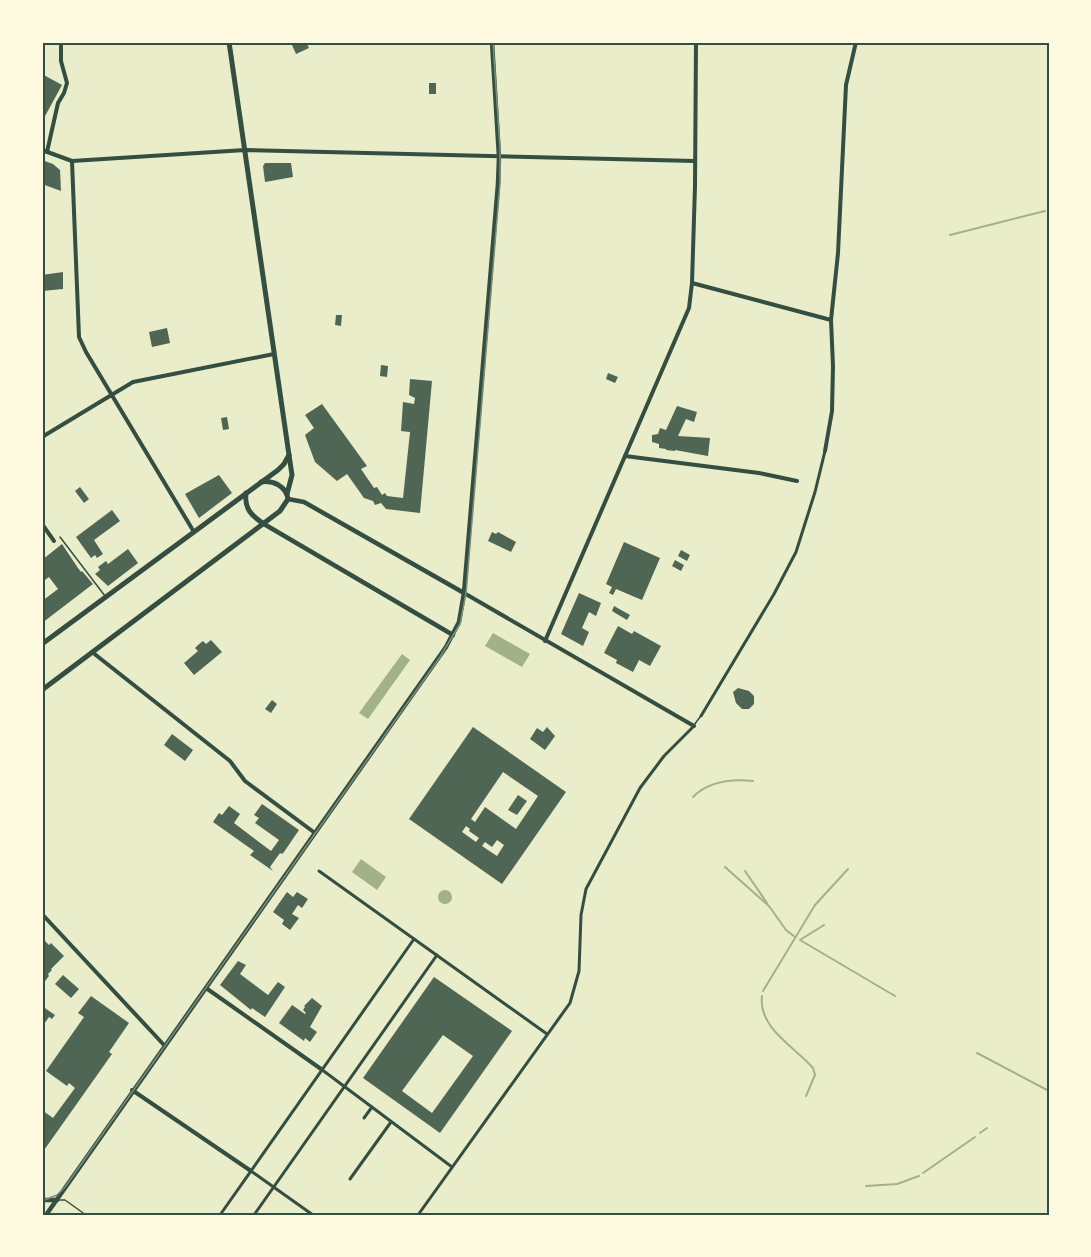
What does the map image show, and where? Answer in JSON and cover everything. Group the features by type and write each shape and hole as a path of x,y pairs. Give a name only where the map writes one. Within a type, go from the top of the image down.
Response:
{"main road":[{"path":"42,690 264,524 280,511 287,497 292,475 229,42"},
{"path":"42,644 261,482 284,464 289,455"},
{"path":"261,482 278,484 287,497"},
{"path":"246,493 247,508 264,524"}],"street":[{"path":"61,42 61,61 67,83 58,103 44,151 72,161 245,150 695,161"},
{"path":"46,1215 453,635 459,622 464,593 499,157 492,42"},
{"path":"545,641 689,308 692,283 696,42"},
{"path":"701,716 774,594 796,552 825,451 832,411 831,320 838,253 846,85 856,42"},
{"path":"72,161 78,329 86,352 194,532"},
{"path":"692,283 831,320"},
{"path":"42,437 124,386 141,380 275,354"},
{"path":"625,456 748,472 797,481"},
{"path":"287,497 304,502 693,726 664,756 640,788 586,889 581,915 579,971 570,1003 418,1215"},
{"path":"42,524 54,541"},
{"path":"264,524 453,635"},
{"path":"92,652 230,761 245,781 315,833"},
{"path":"319,871 548,1034"},
{"path":"42,914 164,1045"},
{"path":"220,1215 414,939"},
{"path":"254,1215 437,955"},
{"path":"205,987 345,1086 452,1167"},
{"path":"132,1090 313,1215"},
{"path":"364,1118 372,1107"},
{"path":"350,1179 391,1122"},
{"path":"42,1200 57,1200"}],"lane":[{"path":"60,537 106,598"},
{"path":"693,726 701,716"},
{"path":"57,1200 64,1200 86,1215"}],"shaded area":[{"path":"493,633 530,654 522,667 485,646"},
{"path":"402,654 410,660 368,719 359,713"},
{"path":"361,859 386,877 377,890 352,872"},
{"path":"442,890 448,890 452,897 448,904 442,904 438,900 438,894"}],"building":[{"path":"306,42 309,48 296,54 292,45"},
{"path":"42,74 62,85 44,118 42,130"},
{"path":"429,83 436,83 436,94 429,94"},
{"path":"42,160 53,164 60,170 61,191 42,184"},
{"path":"265,163 291,163 293,177 265,182 263,166"},
{"path":"63,272 63,289 42,291 42,275"},
{"path":"336,315 342,315 341,326 335,325"},
{"path":"167,328 170,343 152,347 149,332"},
{"path":"381,365 388,366 387,377 380,376"},
{"path":"608,373 618,377 615,383 606,379"},
{"path":"410,379 432,381 420,513 386,509 381,503 375,505 373,501 364,498 347,474 337,481 315,462 305,435 314,428 305,415 322,404 367,466 361,469 374,488 377,487 382,495 385,493 387,496 403,498 410,432 401,431 403,402 414,404 415,398 409,395"},
{"path":"677,406 697,412 694,422 686,419 678,436 710,438 708,456 666,450 652,442 652,435 658,434 660,428 666,430"},
{"path":"227,417 229,429 223,430 221,418"},
{"path":"219,475 232,493 199,518 185,494"},
{"path":"80,487 89,499 84,503 75,491"},
{"path":"112,510 120,521 94,540 103,554 97,558 95,555 91,558 76,537"},
{"path":"492,532 496,534 498,532 516,542 511,552 488,541"},
{"path":"624,542 660,558 642,600 616,589 613,595 609,593 612,587 606,584"},
{"path":"62,544 81,572 93,584 42,623 42,601 58,589 49,577 42,582 42,560"},
{"path":"128,549 138,563 108,586 95,574 100,570 98,567 106,561 108,564"},
{"path":"681,550 690,555 687,561 678,556"},
{"path":"675,560 684,565 681,571 672,566"},
{"path":"579,593 601,603 596,616 589,612 582,628 589,632 583,646 561,634"},
{"path":"614,606 630,615 627,620 612,611"},
{"path":"618,626 632,634 634,631 661,646 650,666 639,660 633,672 604,653"},
{"path":"211,640 222,652 194,675 184,663 198,651 195,648 198,645 203,641 206,644"},
{"path":"738,688 749,691 754,696 754,704 749,709 742,709 736,703 733,692"},
{"path":"272,700 277,704 271,713 265,709"},
{"path":"473,727 566,792 502,884 409,819","holes":["503,772 538,796 516,829 485,807 475,822 471,819","466,826 479,838 476,842 462,832","497,840 504,845 497,856 482,846 485,842 492,847"]},
{"path":"547,727 555,736 545,750 530,739 537,728 543,732"},
{"path":"172,734 193,750 185,761 164,745"},
{"path":"518,795 527,801 517,815 508,810"},
{"path":"262,804 299,830 270,867 273,871 250,855 254,851 213,822 219,813 222,815 229,806 240,814 234,823 271,851 279,840 255,823 259,818 254,815"},
{"path":"287,892 293,897 297,892 308,899 302,908 298,905 292,914 299,918 290,930 282,924 284,920 273,912"},
{"path":"42,938 49,945 51,943 64,956 51,969 42,985"},
{"path":"238,961 246,965 240,974 268,995 278,982 285,987 265,1017 252,1008 251,1010 220,985"},
{"path":"63,975 79,989 71,998 55,984"},
{"path":"434,977 512,1031 440,1133 363,1078","holes":["443,1035 473,1056 432,1113 402,1091"]},
{"path":"91,996 129,1023 109,1052 112,1054 42,1153 42,1110 53,1118 75,1088 69,1083 67,1086 46,1071 84,1017 78,1013"},
{"path":"312,998 322,1006 310,1027 317,1032 310,1042 305,1038 304,1041 279,1023 292,1005 305,1014 304,1006"},
{"path":"42,1006 55,1015 52,1019 49,1017 42,1027"}],"waterway":[{"path":"950,235 1045,211"},
{"path":"693,797 714,784 737,780 753,781"},
{"path":"725,867 769,906 786,930 795,937"},
{"path":"763,991 815,905 848,869"},
{"path":"745,871 767,903"},
{"path":"824,925 800,940 895,996"},
{"path":"762,996 762,1007 772,1027 813,1068 815,1075 806,1096"},
{"path":"977,1053 1049,1091"},
{"path":"980,1133 987,1128"},
{"path":"923,1173 975,1137"},
{"path":"866,1186 897,1184 919,1176"}],"tram line":[{"path":"42,1201 57,1195 65,1187 440,657 460,624 466,593 500,183 493,42"}]}
